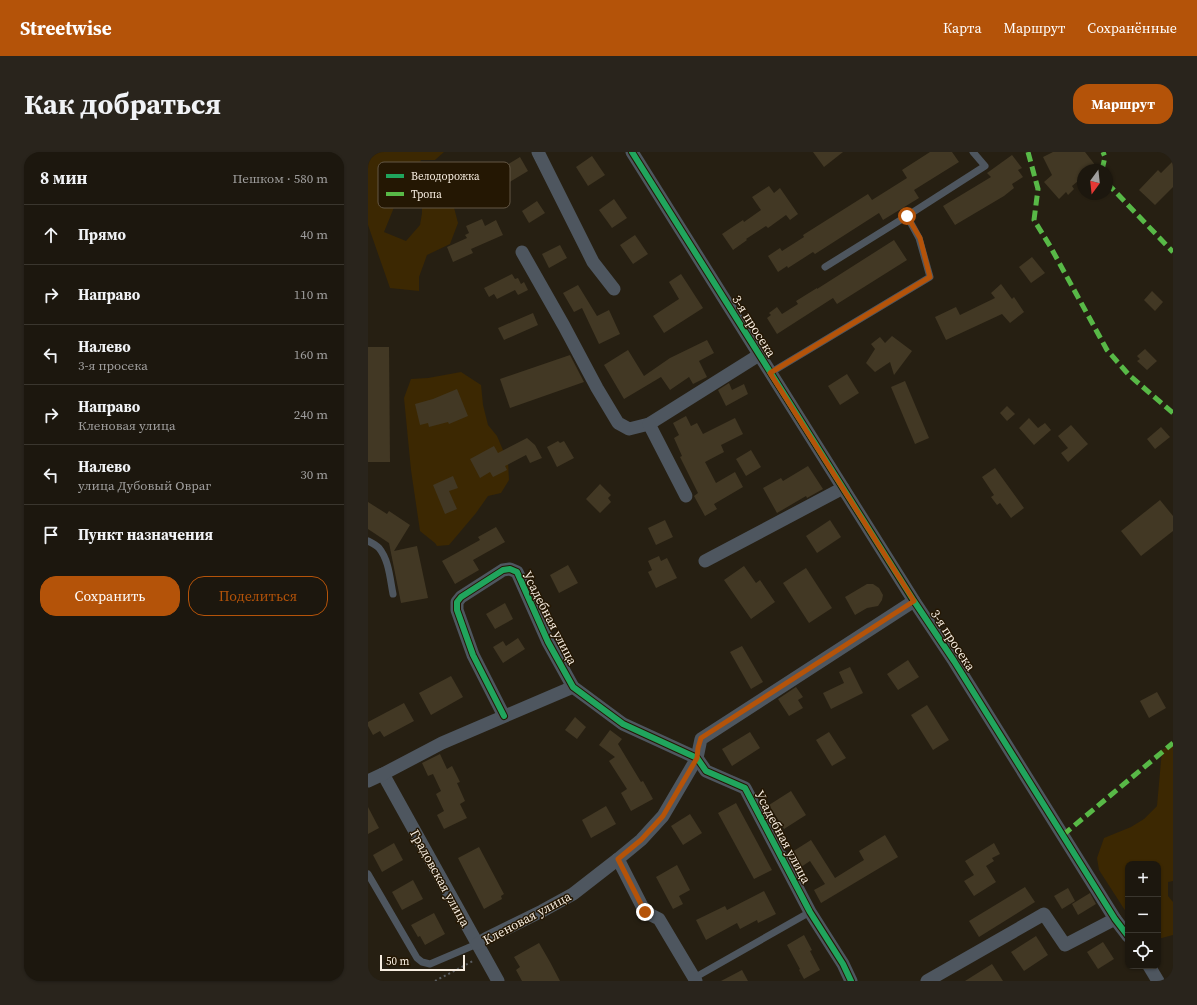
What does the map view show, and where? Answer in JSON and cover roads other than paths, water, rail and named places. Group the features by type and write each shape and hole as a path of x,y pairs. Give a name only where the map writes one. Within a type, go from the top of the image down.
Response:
{"street":[{"path":"538,152 593,262 614,289"},
{"name":"3-я просека","path":"632,152 914,601 954,661 1115,919 1126,933"},
{"path":"522,252 597,388 618,422 629,429 649,424 759,355"},
{"path":"649,424 686,496"},
{"path":"705,562 843,488"},
{"name":"Усадебная улица","path":"504,716 473,654 457,610 457,602 460,597 503,570 510,569 517,572 548,642 573,687 623,724 697,758 706,771 745,788 810,912 843,964 851,981"},
{"name":"Кленовая улица","path":"480,950 487,938 573,894 641,840 663,816 697,758 701,738 914,601"},
{"path":"368,781 442,743 573,687"},
{"name":"Градовская улица","path":"384,774 498,981"},
{"path":"618,859 645,912 659,919 695,979"},
{"path":"927,981 1044,914 1066,945 1115,919"},
{"path":"1151,969 1158,981"}],"lane":[{"path":"825,267 985,166 973,152"},
{"path":"770,373 930,277 920,238 907,216"},
{"path":"368,541 378,547 387,562 393,594"},
{"path":"368,874 417,958 422,962 430,964 480,950"},
{"path":"695,979 810,912"}]}
